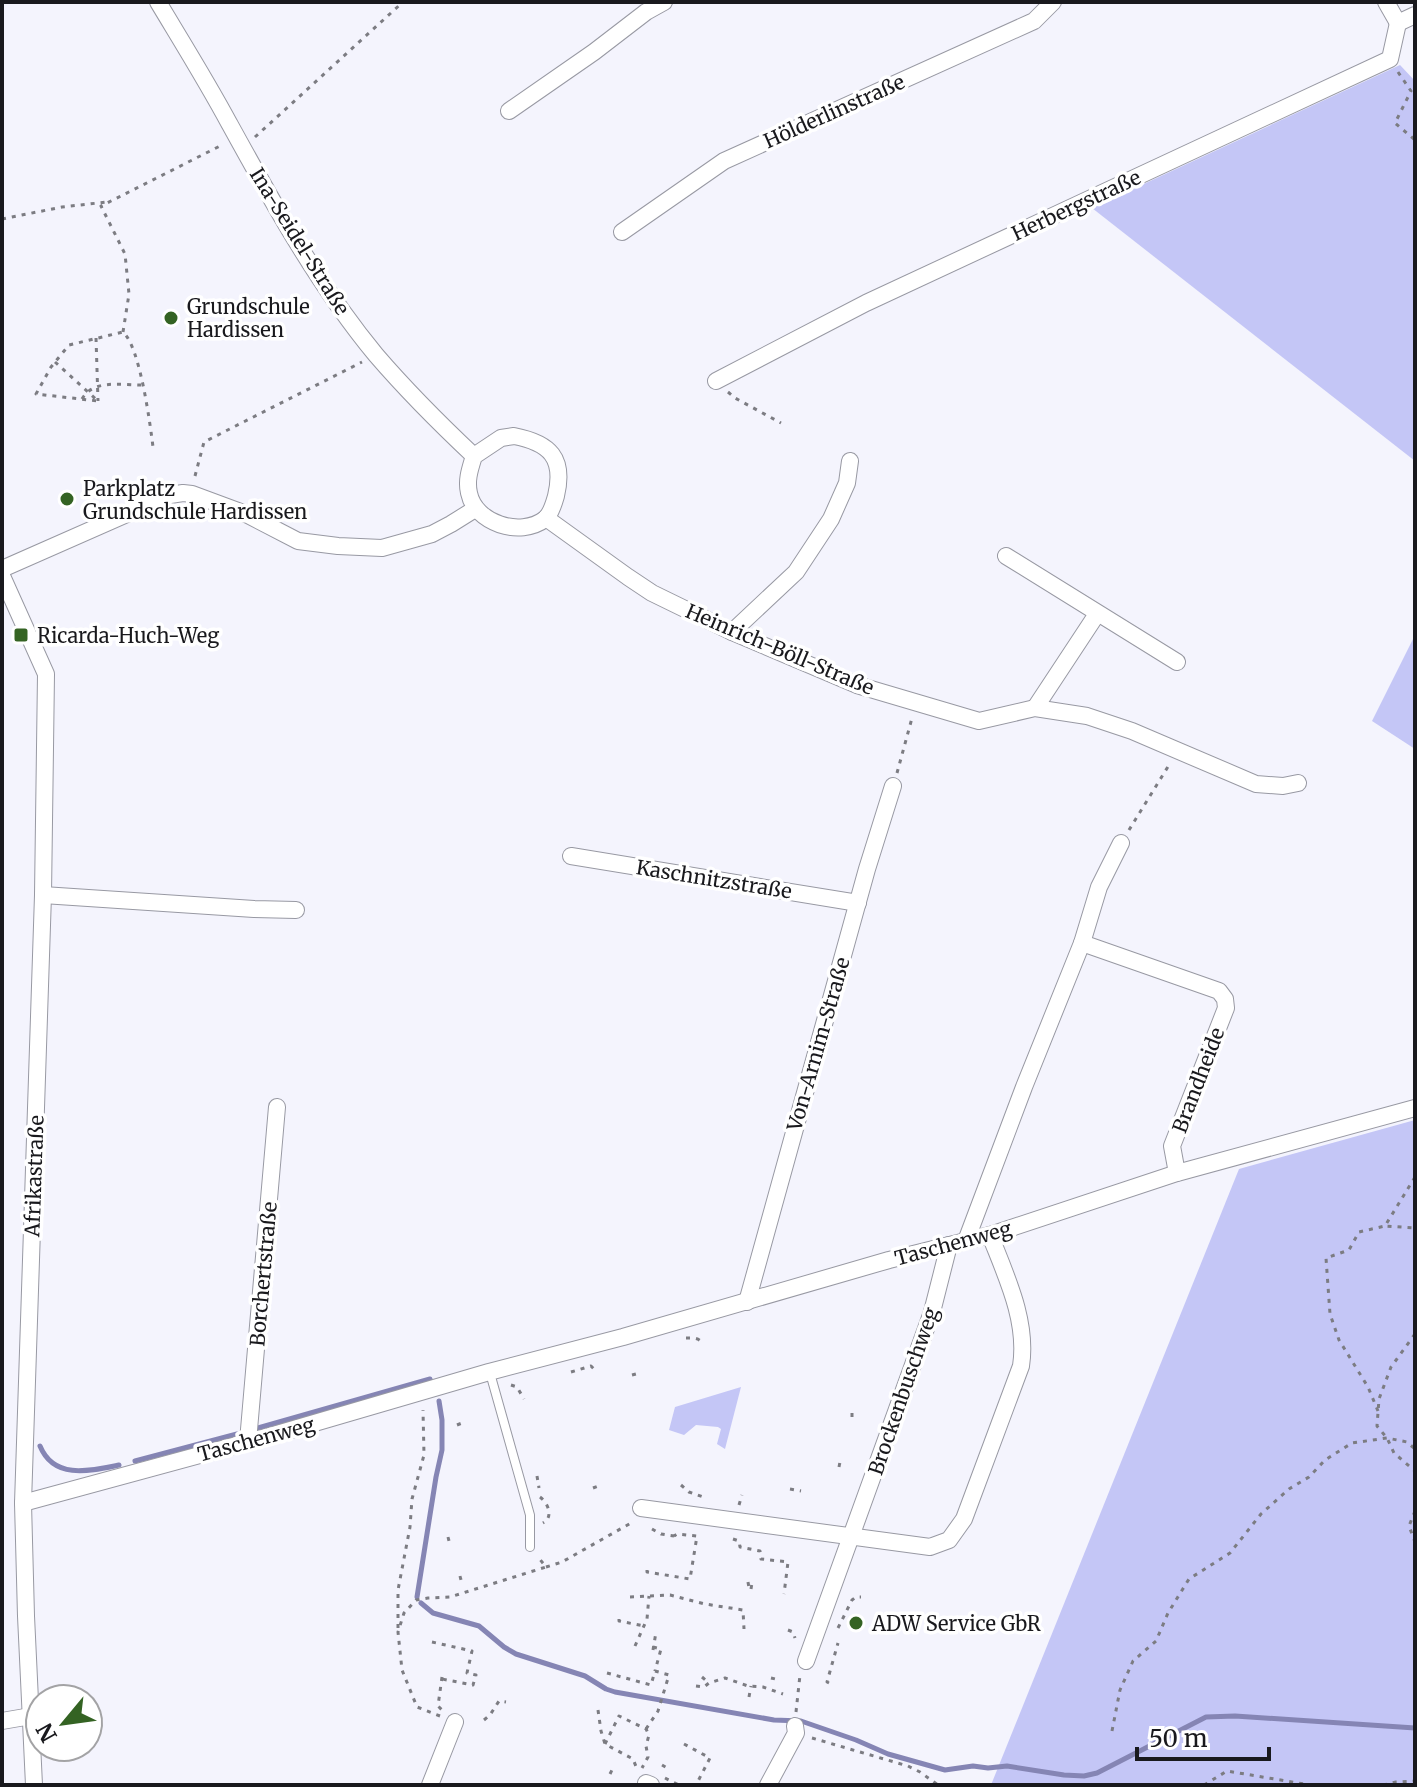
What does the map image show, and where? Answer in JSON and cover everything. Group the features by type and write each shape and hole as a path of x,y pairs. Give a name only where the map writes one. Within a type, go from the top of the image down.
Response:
{"street":[{"name":"Ina-Seidel-Straße","path":"158,2 290,231 332,296 376,354 439,424 474,456"},
{"path":"509,111 664,2"},
{"name":"Hölderlinstraße","path":"622,232 724,161 1034,21 1053,2"},
{"path":"1386,2 1398,23 1390,59"},
{"path":"1398,23 1415,15"},
{"name":"Herbergstraße","path":"716,381 866,303 1390,59"},
{"path":"514,436 547,447 558,464 559,484 546,518 530,525 510,527 490,522 475,509 469,496 467,482 474,456 501,438 514,436"},
{"path":"732,632 796,572 831,519 847,483 850,461"},
{"path":"2,569 170,495 192,494 246,514 298,541 338,546 382,548 432,534 475,509"},
{"name":"Heinrich-Böll-Straße","path":"546,518 643,587 732,632 857,685 979,721 1035,708 1087,716 1132,731 1256,784 1283,786 1298,783"},
{"path":"1006,556 1177,662"},
{"name":"Afrikastraße","path":"2,576 46,674 43,895 23,1503 30,1683"},
{"path":"1035,708 1097,614"},
{"name":"Von-Arnim-Straße","path":"747,1302 893,786"},
{"path":"958,1243 1082,943 1099,887 1121,843"},
{"name":"Kaschnitzstraße","path":"571,856 858,903"},
{"path":"43,895 296,910"},
{"name":"Brandheide","path":"1082,943 1200,982 1219,991 1225,999 1226,1008 1172,1146 1177,1173"},
{"name":"Borchertstraße","path":"248,1441 277,1107"},
{"name":"Taschenweg","path":"23,1503 889,1260 990,1235 1177,1173 1415,1108"},
{"path":"641,1508 930,1547 949,1540 964,1519 1021,1366 1023,1350 1013,1292 990,1235"},
{"name":"Brockenbuschweg","path":"806,1661 958,1243"},
{"path":"2,1721 24,1717"},
{"path":"430,1785 455,1722"},
{"path":"768,1785 796,1724"},
{"name":"Afrikastraße","path":"33,1763 34,1785"}],"lane":[{"path":"489,1372 530,1515 530,1547"}],"path":[{"path":"123,332 129,294 125,254 101,206 227,143 249,142 403,2"},
{"path":"1390,59 1415,96"},
{"path":"1411,91 1395,123 1415,140"},
{"path":"2,219 111,201"},
{"path":"98,401 36,394 69,345 123,332"},
{"path":"123,332 129,338 142,385 153,447"},
{"path":"96,338 98,401"},
{"path":"192,494 204,442 376,354"},
{"path":"55,362 98,401"},
{"path":"716,381 735,398 781,423"},
{"path":"82,399 86,391 98,385 142,385"},
{"path":"893,786 916,703"},
{"path":"1121,843 1177,751"},
{"path":"1385,1226 1415,1177"},
{"path":"1378,1411 1368,1387 1339,1340 1330,1314 1326,1258 1349,1250 1359,1232 1385,1226 1415,1228"},
{"path":"1415,1334 1391,1367 1379,1399 1377,1426 1394,1453 1415,1471"},
{"path":"686,1338 699,1339 703,1344"},
{"path":"571,1372 591,1366 594,1369"},
{"path":"507,1383 517,1387 524,1399"},
{"path":"425,1391 424,1455 412,1499 398,1590 398,1632 402,1670 417,1707 455,1722"},
{"path":"1112,1731 1120,1690 1133,1661 1156,1641 1168,1613 1189,1579 1230,1553 1261,1514 1289,1489 1309,1477 1325,1460 1352,1443 1387,1438 1407,1442 1415,1449"},
{"path":"537,1476 539,1488"},
{"path":"593,1488 601,1485"},
{"path":"681,1485 689,1492 706,1498"},
{"path":"790,1489 801,1491"},
{"path":"398,1632 404,1613 416,1600 450,1597 562,1562 634,1521 641,1508"},
{"path":"1415,1511 1409,1526 1415,1542"},
{"path":"647,1570 690,1579 697,1536 677,1534 674,1537 652,1529"},
{"path":"729,1538 739,1541 740,1547 760,1551 761,1559 788,1562 784,1594"},
{"path":"530,1547 546,1567"},
{"path":"750,1582 750,1588"},
{"path":"635,1646 647,1619 649,1595"},
{"path":"630,1597 670,1595 743,1610 744,1629"},
{"path":"838,1628 852,1600 861,1597"},
{"path":"619,1619 644,1626"},
{"path":"788,1630 793,1632 796,1640"},
{"path":"607,1673 651,1685 661,1649 653,1648 656,1632"},
{"path":"432,1642 472,1651 467,1673 476,1675 473,1685 442,1678 438,1706 455,1722"},
{"path":"829,1683 838,1643"},
{"path":"806,1661 801,1667 796,1724 908,1766 938,1785"},
{"path":"646,1729 658,1711 669,1675 655,1671"},
{"path":"702,1677 709,1683"},
{"path":"696,1686 702,1687 725,1678 783,1694"},
{"path":"771,1678 780,1680"},
{"path":"749,1697 755,1688"},
{"path":"484,1720 499,1701 506,1702"},
{"path":"598,1710 605,1744 633,1759 646,1776 679,1785"},
{"path":"605,1744 619,1716 646,1729 649,1735 646,1776"},
{"path":"684,1744 710,1758 696,1785"},
{"path":"662,1765 667,1768"},
{"path":"610,1774 613,1768"},
{"path":"1204,1785 1227,1771 1310,1785"},
{"path":"1383,1785 1415,1781"}],"shaded area":[{"path":"1400,65 1415,81 1415,461 1092,208"},
{"path":"1415,635 1415,749 1372,721"},
{"path":"1415,1120 1415,1785 991,1785 1239,1169"},
{"path":"741,1387 725,1449 717,1444 721,1429 718,1427 696,1425 684,1435 669,1430 675,1407"}],"waterway":[{"path":"258,1428 430,1379"},
{"path":"417,1597 442,1450 439,1401"},
{"path":"135,1461 237,1434"},
{"path":"40,1446 46,1457 64,1469 85,1471 119,1465"},
{"path":"421,1603 433,1613 479,1626 516,1654 585,1676 615,1692 774,1720 801,1721 888,1754 945,1770 1007,1766 1084,1776 1097,1773 1206,1717 1235,1716 1415,1728"}],"place":[{"name":"Grundschule Hardissen","path":"171,318"},
{"name":"Parkplatz Grundschule Hardissen","path":"67,499"},
{"name":"Ricarda-Huch-Weg","path":"21,635"},
{"name":"ADW Service GbR","path":"856,1623"}]}
